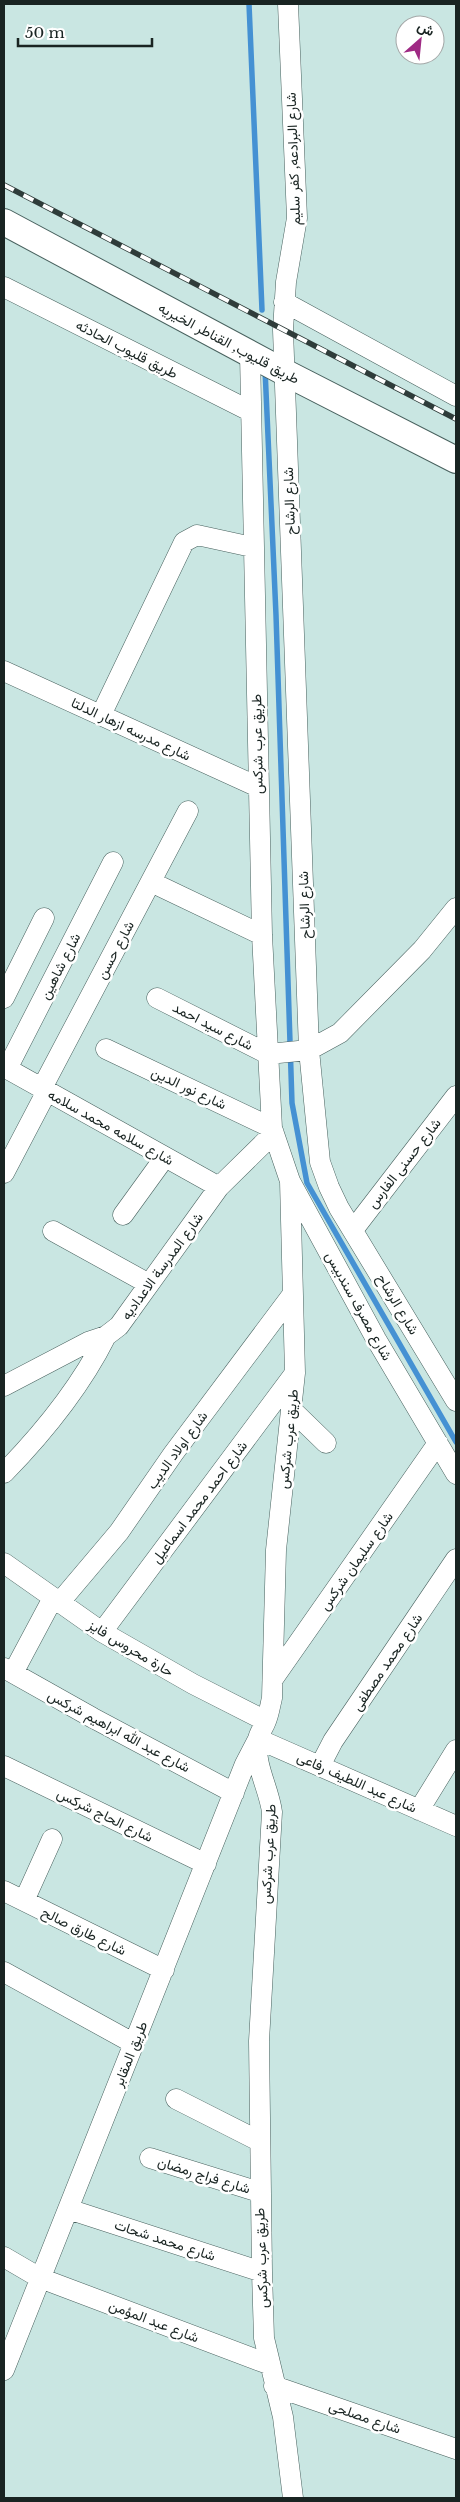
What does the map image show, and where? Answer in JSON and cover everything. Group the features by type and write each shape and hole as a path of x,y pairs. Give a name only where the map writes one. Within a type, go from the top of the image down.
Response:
{"main road":[{"name":"طريق قليوب, القناطر الخيريه","path":"4,222 284,372 456,460"}],"street":[{"name":"شارع البرادعه, كفر سليم","path":"284,372 284,302 297,218 288,4"},
{"name":"طريق قليوب الحادثه","path":"4,287 250,411"},
{"path":"284,302 456,396"},
{"name":"طريق عرب شركس","path":"250,354 252,547 262,935 273,1130"},
{"name":"شارع الرشاح","path":"284,372 310,1050 320,1162 339,1208 456,1401"},
{"path":"102,715 184,542 196,535 252,547"},
{"name":"شارع مدرسه ازهار الدلتا","path":"4,671 258,787"},
{"name":"شارع حسن","path":"4,1174 44,1090 188,811"},
{"name":"شارع شاهين","path":"5,1068 113,862"},
{"path":"151,882 262,935"},
{"path":"268,1054 310,1050 340,1033 422,950 456,908"},
{"path":"4,998 44,918"},
{"name":"شارع سيد احمد","path":"157,998 268,1054"},
{"name":"شارع نور الدين","path":"106,1049 273,1130"},
{"name":"شارع سلامه محمد سلامه","path":"5,1068 219,1187"},
{"name":"شارع حسنى الفارس","path":"353,1230 456,1096"},
{"name":"شارع مصرف سندبيس","path":"273,1130 290,1181 376,1339 456,1474"},
{"name":"شارع المدرسة الاعداديه","path":"7,1382 88,1342 106,1336 119,1326 219,1187 273,1130"},
{"path":"123,1215 165,1157"},
{"name":"طريق عرب شركس","path":"290,1181 292,1295 296,1373 276,1550 273,1679 266,1721 258,1739 260,1768 270,1796 272,1812 258,2040 259,2192 264,2338 268,2364 288,2450 293,2498"},
{"path":"53,1231 149,1284"},
{"name":"شارع اولاد الديب","path":"8,1670 56,1601 119,1532 173,1454 292,1295"},
{"path":"4,1473 47,1425 90,1366 106,1336"},
{"name":"شارع احمد محمد اسماعيل","path":"102,1632 296,1373"},
{"path":"292,1410 326,1443"},
{"name":"شارع سليمان شركس","path":"273,1679 438,1443"},
{"name":"شارع محمد مصطفى","path":"320,1766 333,1741 456,1559"},
{"name":"حارة محروس فايز","path":"4,1563 102,1632 193,1684 266,1721"},
{"name":"شارع عبد الله ابراهيم شركس","path":"8,1670 93,1718 234,1792"},
{"name":"شارع عبد اللطيف رفاعى","path":"258,1739 456,1826"},
{"name":"طريق المقابر","path":"4,2370 234,1792 258,1739"},
{"path":"419,1810 456,1750"},
{"name":"شارع الحاج شركس","path":"4,1766 206,1864"},
{"path":"24,1901 52,1839"},
{"name":"شارع طارق صالح","path":"4,1891 164,1970"},
{"path":"4,1972 133,2043"},
{"path":"176,2099 259,2141"},
{"name":"شارع فراج رمضان","path":"150,2158 259,2192"},
{"name":"شارع محمد شحات","path":"68,2209 262,2272"},
{"name":"شارع عبد المؤمن","path":"4,2258 40,2278 268,2364"},
{"name":"شارع مصلحى","path":"274,2386 456,2449"}],"waterway":[{"path":"249,4 262,310"},
{"path":"265,369 276,615 292,1103 307,1183 456,1442"}],"railway":[{"path":"4,185 456,419"}]}
